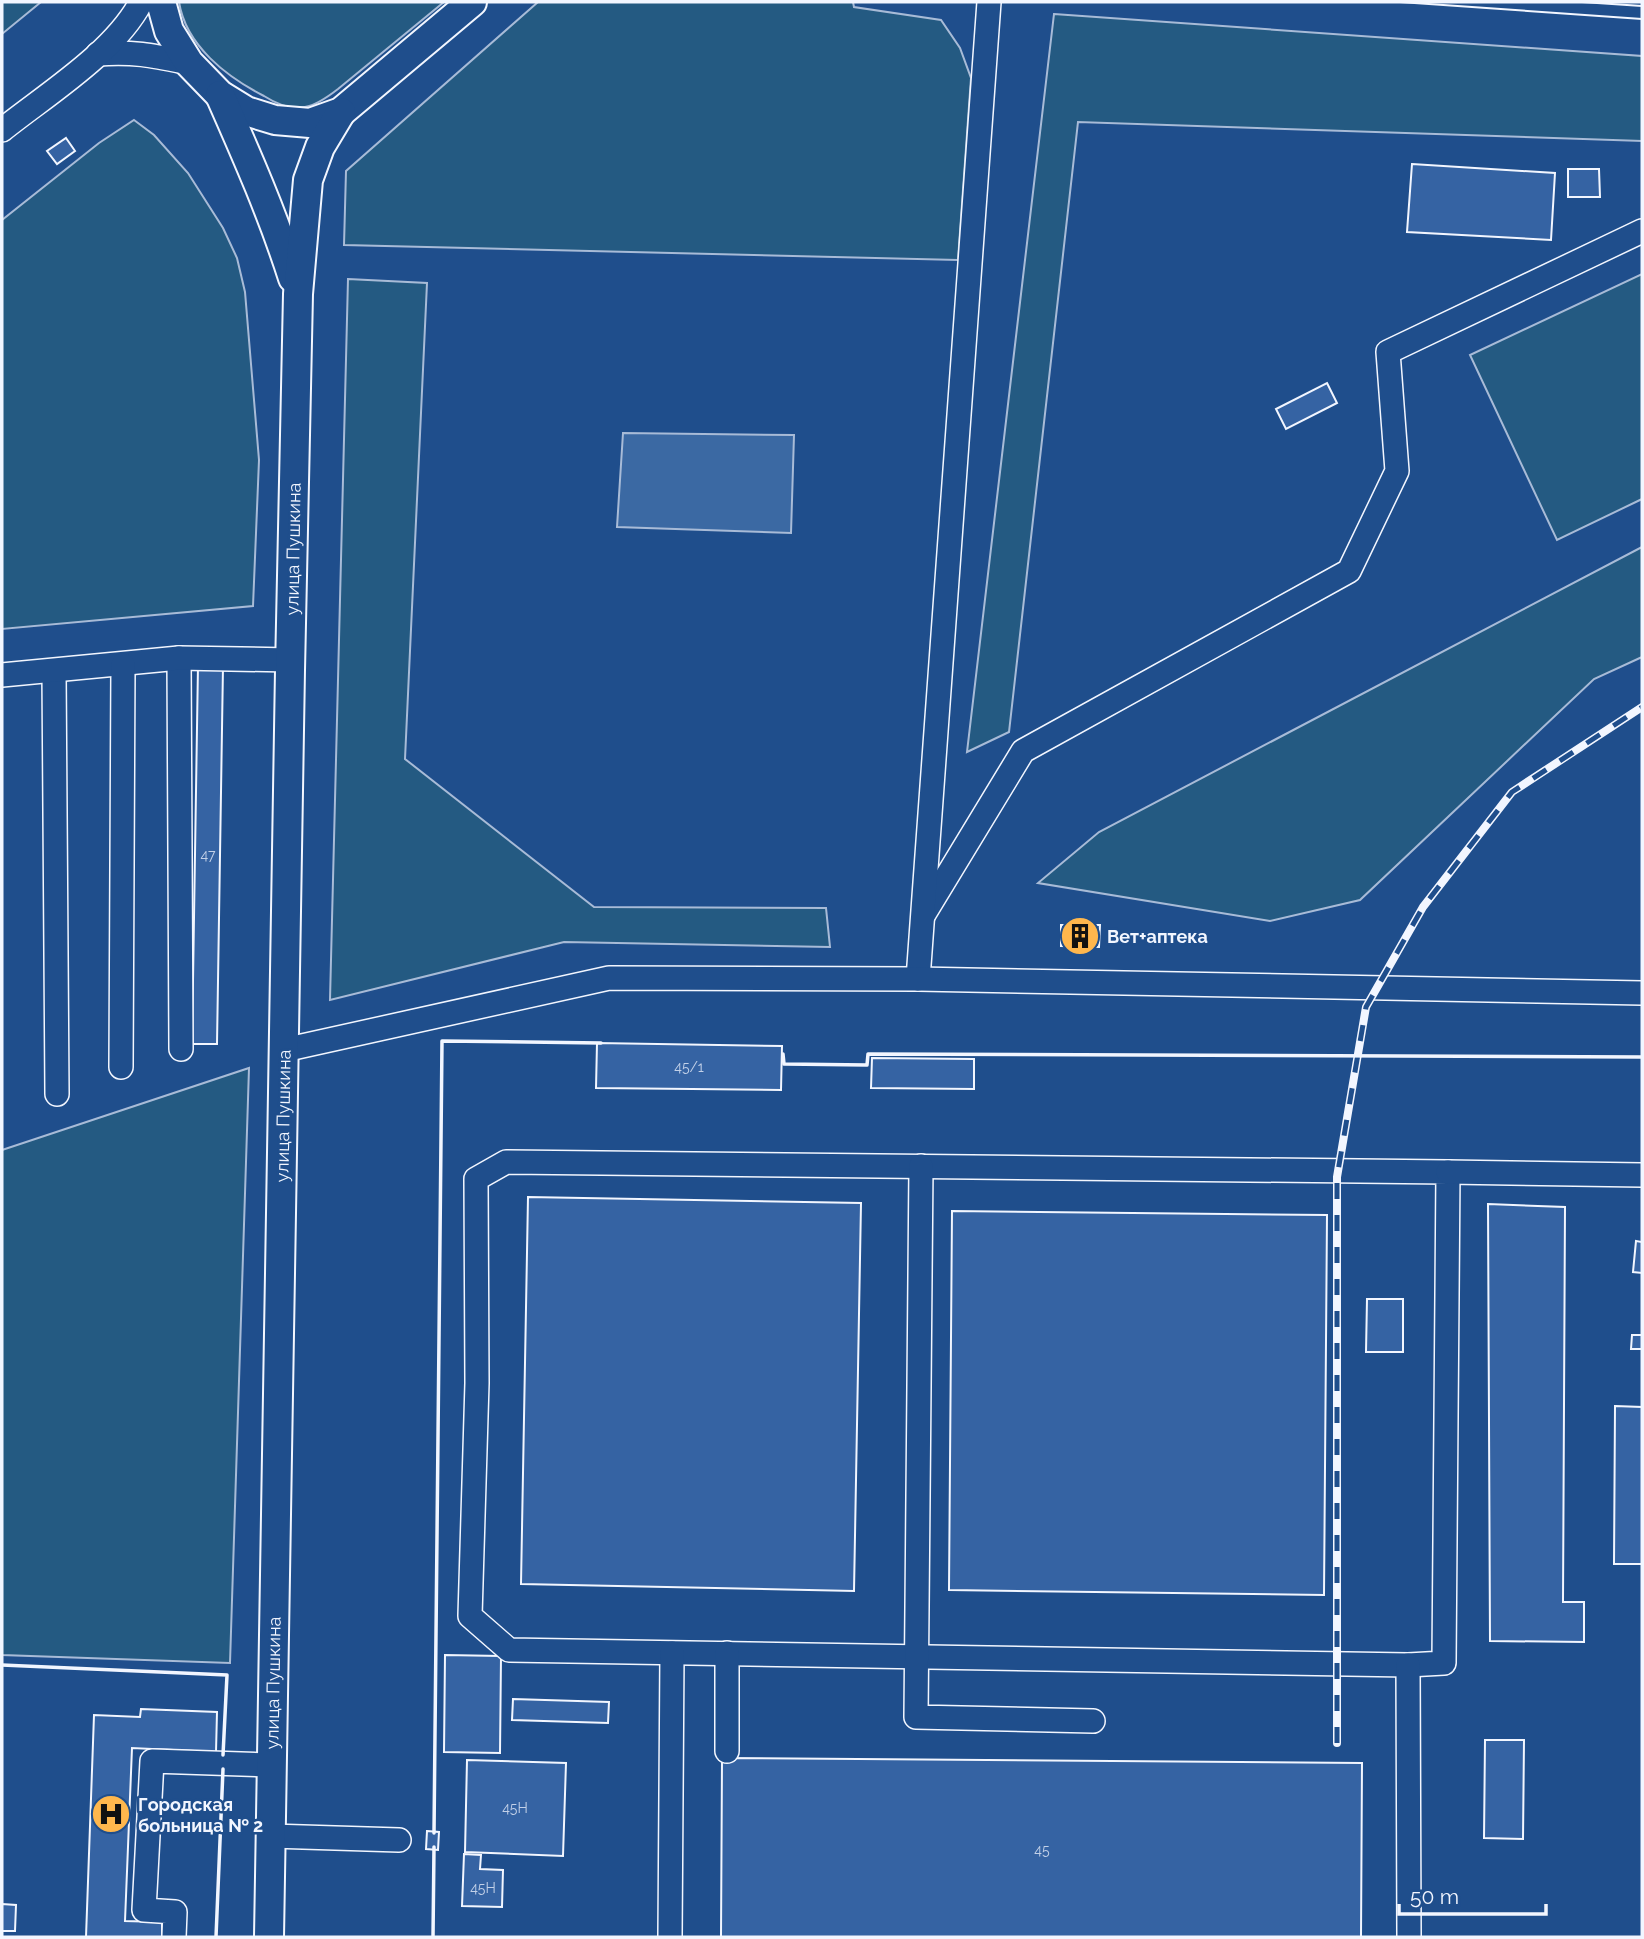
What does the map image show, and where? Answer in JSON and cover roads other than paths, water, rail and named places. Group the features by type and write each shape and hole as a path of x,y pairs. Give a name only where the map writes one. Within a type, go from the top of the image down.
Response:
{"main road":[{"name":"улица Пушкина","path":"161,2 169,31 189,64 220,95 246,111 275,120 310,123 341,112"},
{"name":"улица Пушкина","path":"269,1937 298,295 309,180 320,147 341,112 472,2"},
{"name":"улица Пушкина","path":"220,95 273,218 298,295"}],"street":[{"path":"2,130 99,54 130,23 141,2"},
{"path":"918,979 989,2"},
{"path":"99,54 128,51 189,64"},
{"path":"924,914 1023,751 1349,572 1397,471 1388,352 1642,231"},
{"path":"179,658 181,1049"},
{"path":"2,675 179,658 291,660"},
{"path":"121,1067 123,665"},
{"path":"54,671 57,1094"},
{"path":"284,1050 609,978 918,979 1642,993"},
{"path":"1448,1172 1444,1663 1408,1665 509,1650 470,1616 477,1384 476,1180 506,1162 1448,1172 1642,1175"},
{"path":"921,1166 916,1717 1093,1721"},
{"path":"670,1937 672,1653"},
{"path":"727,1653 727,1751"},
{"path":"1408,1665 1409,1937"},
{"path":"174,1937 175,1912 144,1910 152,1761 272,1765"},
{"path":"271,1836 399,1840"}],"tram line":[{"path":"1400,2 1642,19"},
{"path":"1582,2 1642,6"}],"railway":[{"path":"1337,1743 1337,1177 1366,1007 1423,907 1512,792 1642,707"}],"place":[{"name":"Вет+аптека","path":"1080,936"},
{"name":"Городская больница № 2","path":"111,1814"}]}
